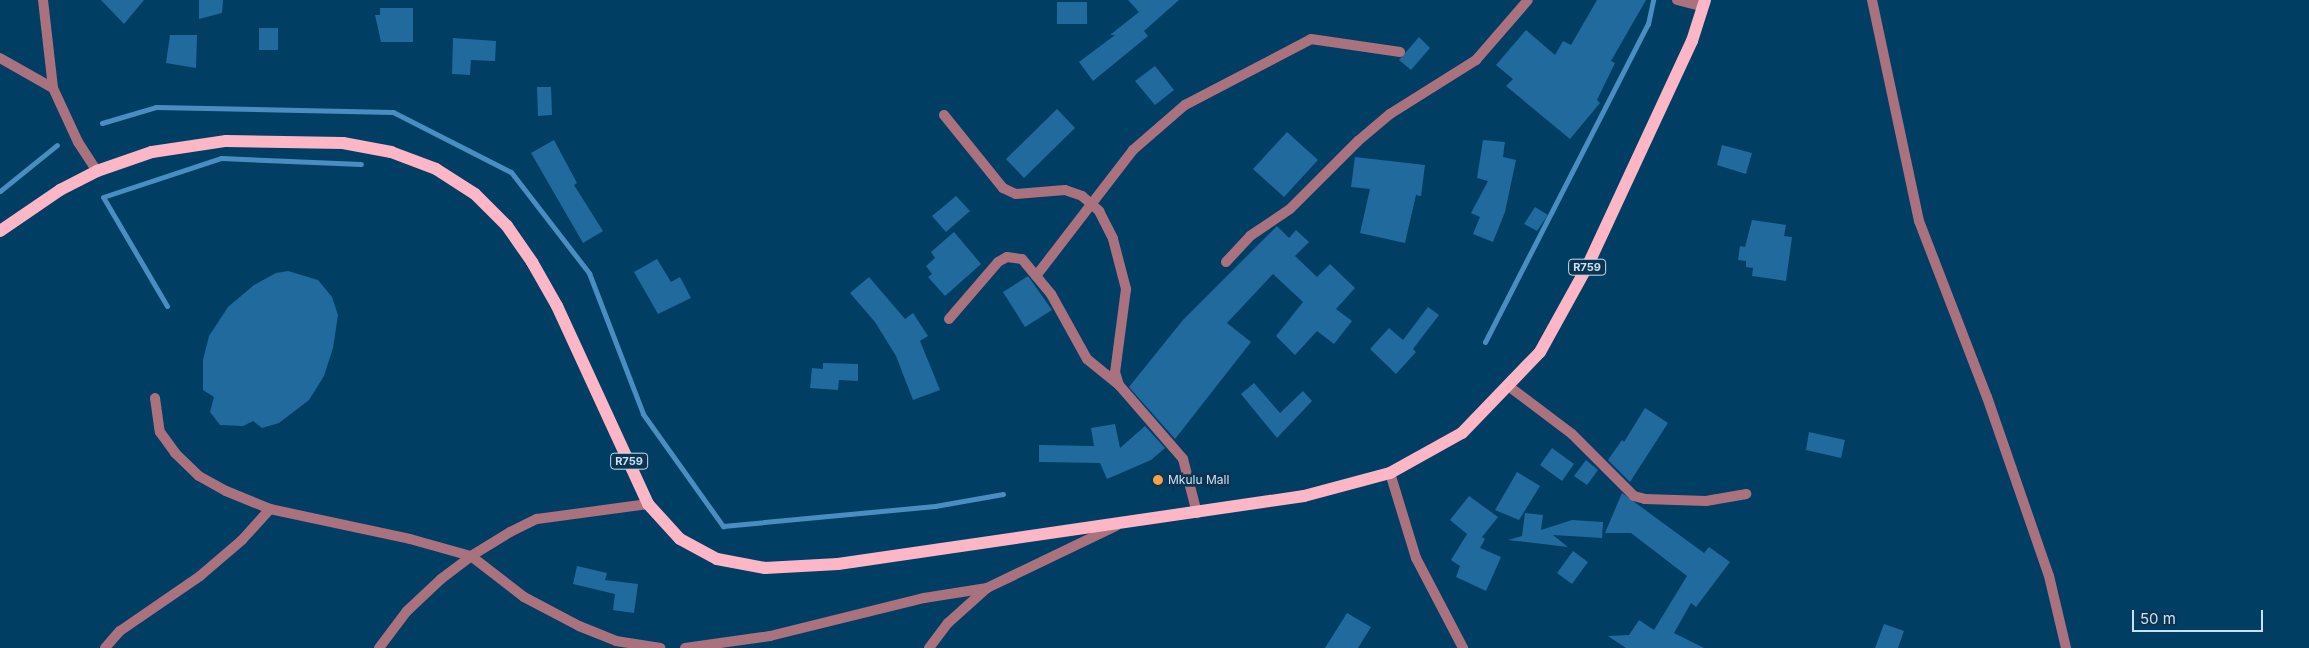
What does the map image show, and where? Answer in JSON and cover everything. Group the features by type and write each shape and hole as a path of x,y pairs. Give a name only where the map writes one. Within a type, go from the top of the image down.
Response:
{"main road":[{"name":"R759","path":"0,231 60,190 97,171 152,152 226,140 343,143 391,152 436,169 475,194 507,226 532,262 557,306 648,504 680,539 717,559 765,568 838,564 1304,496 1390,473 1462,433 1540,352 1587,267 1692,41 1703,3"}],"street":[{"path":"43,0 53,88 78,142 97,171"},
{"path":"1226,262 1250,236 1290,209 1383,120 1476,60 1528,0"},
{"path":"1677,0 1703,3"},
{"path":"1872,0 1919,221 1991,406 2048,576 2066,648"},
{"path":"1036,276 1133,150 1185,105 1302,43 1319,40 1400,52"},
{"path":"0,58 53,88"},
{"path":"944,115 963,135 1003,188 1016,194 1064,190 1082,196 1091,203 1106,222 1126,289 1116,372 1119,385"},
{"path":"949,319 998,262 1007,257 1022,259 1051,294 1087,360 1119,385 1183,458 1196,513"},
{"path":"1507,385 1572,434 1634,496 1645,499 1706,501 1746,494"},
{"path":"155,398 160,432 175,453 199,476 226,491 270,509 410,539 471,556 524,597 579,626 616,641 660,648"},
{"path":"1390,473 1416,558 1463,648"},
{"path":"379,648 407,611 471,556 537,519 648,504"},
{"path":"105,648 120,630 200,576 242,540 270,509"},
{"path":"929,648 948,623 987,588 1121,523"},
{"path":"685,648 770,636 924,598 987,588"}],"building":[{"path":"101,0 144,0 124,24"},
{"path":"199,0 223,0 222,13 199,19"},
{"path":"1128,0 1179,0 1144,31 1148,36 1093,81 1079,62 1115,35 1110,35 1139,12"},
{"path":"1597,0 1646,0 1611,61 1615,63 1597,100 1600,103 1570,139 1506,86 1513,79 1496,65 1526,30 1555,55 1563,41 1571,45"},
{"path":"1057,2 1087,2 1087,24 1057,24"},
{"path":"380,8 413,8 413,42 381,42 375,15 380,15"},
{"path":"259,28 278,28 278,50 259,50"},
{"path":"170,35 197,35 196,68 166,63"},
{"path":"1419,37 1430,48 1411,70 1399,60"},
{"path":"453,38 496,41 495,61 471,60 470,75 452,74"},
{"path":"1155,66 1174,90 1155,105 1135,81"},
{"path":"537,87 551,87 552,115 538,116"},
{"path":"1057,109 1075,128 1024,178 1006,159"},
{"path":"1287,132 1318,160 1284,197 1253,169"},
{"path":"554,140 577,183 574,185 603,231 583,243 531,153"},
{"path":"1483,140 1505,142 1503,157 1516,160 1505,212 1493,242 1473,234 1480,217 1471,213 1488,181 1477,178"},
{"path":"1722,145 1752,153 1746,174 1717,165"},
{"path":"1355,157 1425,165 1421,196 1416,195 1405,243 1360,233 1370,189 1351,187"},
{"path":"956,196 970,211 946,232 932,216"},
{"path":"1535,207 1548,215 1537,231 1524,224"},
{"path":"1752,220 1786,225 1784,236 1792,237 1786,281 1752,276 1753,268 1746,267 1746,261 1738,260 1740,246 1745,247"},
{"path":"1277,226 1289,238 1296,230 1309,242 1295,256 1317,277 1330,264 1355,288 1336,309 1352,321 1334,344 1317,331 1295,355 1276,336 1303,302 1273,274 1227,323 1251,342 1175,439 1129,387 1183,320"},
{"path":"954,232 981,264 945,296 928,277 932,274 926,266 935,258 931,252"},
{"path":"657,259 671,282 680,277 691,298 658,314 634,272"},
{"path":"288,271 318,280 332,297 338,315 333,348 324,376 309,400 279,423 262,428 253,421 243,426 220,425 210,412 214,397 203,390 203,360 209,336 228,307 254,285 276,273"},
{"path":"1028,276 1052,310 1025,327 1003,292"},
{"path":"869,277 905,319 913,313 928,336 920,341 940,390 913,400 896,356 875,322 850,293"},
{"path":"1428,307 1439,315 1413,349 1416,352 1396,374 1370,349 1389,328 1403,340"},
{"path":"823,363 858,364 858,381 839,380 838,390 810,388 812,368 823,369"},
{"path":"1254,383 1280,413 1303,391 1312,401 1277,438 1241,394"},
{"path":"1645,408 1668,423 1630,482 1608,460 1622,440 1624,442"},
{"path":"1115,424 1120,448 1145,426 1165,448 1151,460 1107,479 1100,463 1039,462 1039,445 1094,446 1091,428"},
{"path":"1809,432 1845,440 1841,458 1806,450"},
{"path":"1552,448 1574,464 1562,481 1540,465"},
{"path":"1586,460 1598,470 1587,485 1574,476"},
{"path":"1517,472 1540,486 1519,520 1495,510"},
{"path":"1622,493 1704,553 1709,547 1730,562 1696,607 1691,603 1674,633 1704,648 1626,648 1608,636 1629,635 1639,620 1654,630 1687,576 1631,533 1605,533"},
{"path":"1469,496 1498,517 1482,537 1485,539 1480,548 1501,557 1486,591 1456,577 1460,566 1451,560 1467,534 1450,520"},
{"path":"1525,513 1543,515 1541,530 1572,520 1603,522 1602,538 1553,535 1568,547 1508,540 1522,536"},
{"path":"1573,551 1588,562 1572,584 1557,573"},
{"path":"577,566 607,573 605,580 638,584 634,613 613,610 615,594 573,584"},
{"path":"1347,613 1371,627 1358,648 1325,648"},
{"path":"1884,624 1904,631 1898,648 1875,648"}],"waterway":[{"path":"1485,342 1648,24 1653,0"},
{"path":"102,123 156,107 393,112 511,172 589,273 643,414 723,526 935,506 1003,494"},
{"path":"0,191 57,145"},
{"path":"167,306 103,197 221,158 361,164"}],"place":[{"name":"Mkulu Mall","path":"1158,480"}]}
